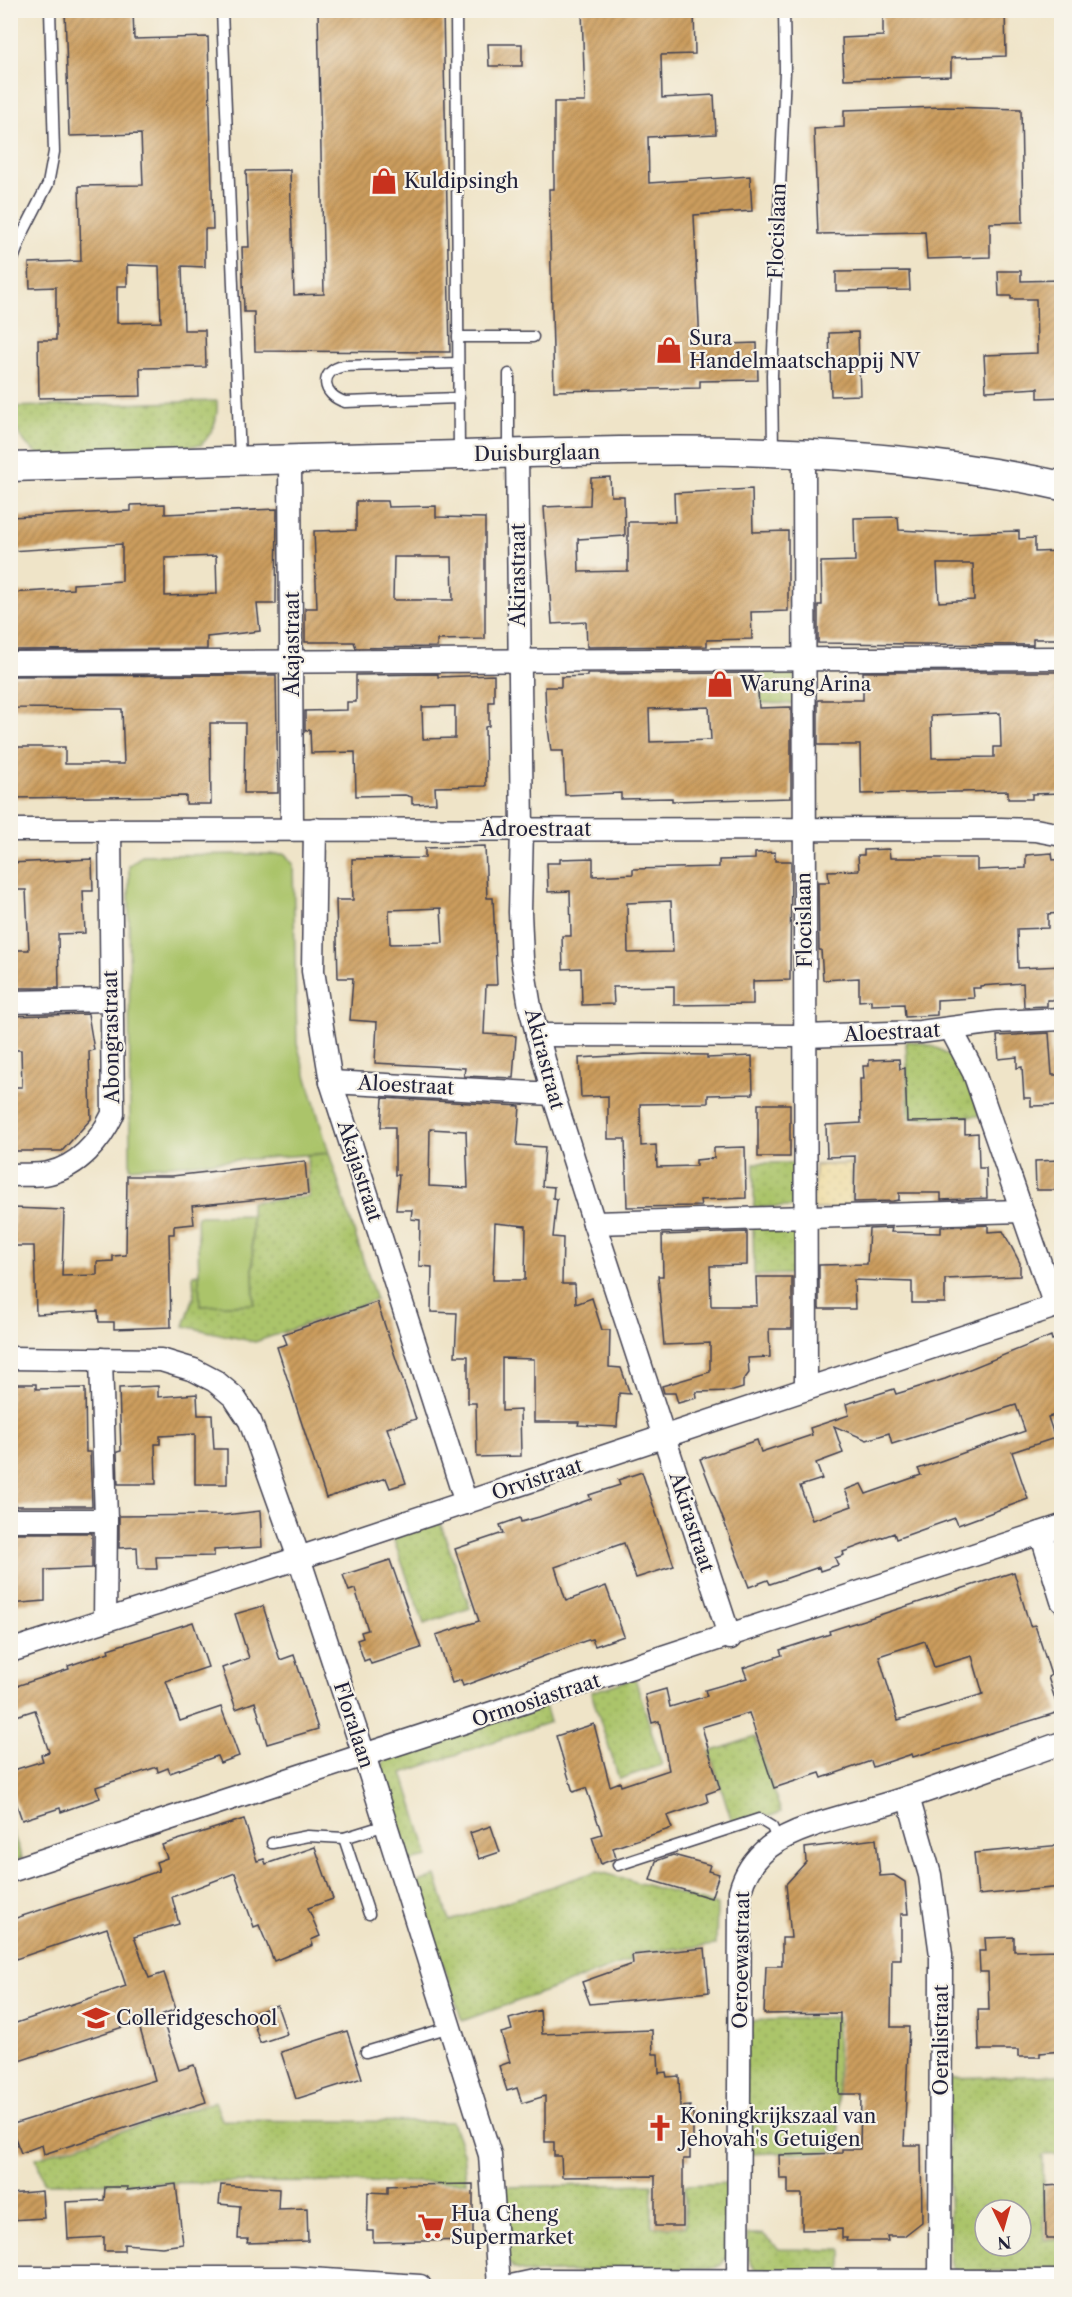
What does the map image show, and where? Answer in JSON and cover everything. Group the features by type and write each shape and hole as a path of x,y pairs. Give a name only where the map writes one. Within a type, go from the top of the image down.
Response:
{"street":[{"name":"Duisburglaan","path":"10,467 645,450 772,451 804,452 1008,474 1062,486"},
{"name":"Flocislaan","path":"804,452 803,830 806,1389"},
{"name":"Akirastraat","path":"513,453 522,829 520,912 522,959 537,1035 553,1094 729,1638"},
{"name":"Akajastraat","path":"290,459 293,662 291,829"},
{"path":"10,663 1062,658"},
{"name":"Akajastraat","path":"315,829 313,971 331,1082 466,1503"},
{"name":"Adroestraat","path":"10,830 1001,829 1035,830 1062,835"},
{"name":"Abongrastraat","path":"10,1175 48,1174 73,1163 90,1149 105,1131 112,1114 110,831"},
{"path":"10,1002 111,1000"},
{"path":"951,1029 998,1022 1062,1019"},
{"name":"Aloestraat","path":"537,1035 805,1036 951,1029 975,1073 1022,1211 1058,1305"},
{"name":"Aloestraat","path":"331,1082 553,1094"},
{"path":"594,1223 1022,1211"},
{"name":"Orvistraat","path":"10,1651 664,1438 1058,1305"},
{"name":"Floralaan","path":"10,1358 161,1360 194,1370 215,1381 234,1397 250,1421 299,1558 364,1755 490,2155 499,2286"},
{"path":"101,1359 106,1520 105,1620"},
{"path":"10,1520 106,1520"},
{"path":"1051,1530 1062,1601"},
{"name":"Ormosiastraat","path":"10,1871 729,1638 1051,1530"},
{"name":"Oeroewastraat","path":"738,2283 740,1891 744,1876 752,1863 778,1841 789,1835 908,1797 1062,1743"},
{"name":"Oeralistraat","path":"908,1797 930,1875 941,1955 940,2284"},
{"path":"10,2278 75,2282 294,2282 420,2286"},
{"path":"511,2286 539,2280 940,2284 1062,2281"}],"lane":[{"path":"10,267 23,233 48,184 54,152 50,10"},
{"path":"222,10 240,460"},
{"path":"456,10 459,455"},
{"name":"Flocislaan","path":"772,451 773,352 785,71 783,10"},
{"path":"458,337 533,337"},
{"path":"458,363 335,368 327,377 326,389 333,398 345,402 459,398"},
{"path":"509,374 513,453"},
{"path":"618,1865 759,1819 772,1827 778,1841"},
{"path":"272,1843 308,1836 344,1838 386,1826"},
{"path":"344,1838 369,1914"},
{"path":"366,2052 450,2027"}],"green space":[{"path":"217,401 214,425 201,445 46,458 32,450 21,437 13,423 10,407"},
{"path":"795,668 795,704 761,703 761,669"},
{"path":"285,854 293,864 297,1044 329,1153 130,1168 129,866 142,855"},
{"path":"906,1041 938,1048 957,1064 964,1074 980,1116 909,1118"},
{"path":"329,1153 376,1300 255,1342 184,1326 194,1296 193,1275 199,1274 200,1306 254,1304 251,1202 309,1197 307,1155"},
{"path":"754,1163 796,1163 796,1207 754,1207"},
{"path":"251,1215 254,1304 200,1306 197,1216"},
{"path":"795,1224 798,1274 754,1275 753,1226"},
{"path":"440,1522 470,1608 424,1624 393,1538"},
{"path":"635,1678 662,1765 619,1779 591,1692"},
{"path":"542,1707 546,1708 550,1722 403,1773 429,1857 409,1861 381,1777 383,1762 390,1757"},
{"path":"755,1737 781,1812 768,1817 762,1814 732,1822 710,1752"},
{"path":"10,1825 22,1858 10,1862"},
{"path":"597,1871 717,1905 716,1945 630,1953 630,1961 462,2021 416,1883 436,1876 450,1921"},
{"path":"837,2017 839,2151 746,2154 746,2021"},
{"path":"1061,2075 1061,2154 1043,2155 1044,2240 1061,2240 1061,2271 958,2271 952,2267 950,2258 948,2078"},
{"path":"215,2102 222,2120 452,2122 463,2152 466,2182 44,2183 36,2158"},
{"path":"729,2183 730,2254 721,2265 715,2268 529,2273 513,2268 508,2262 501,2187 652,2184 652,2227 685,2227 685,2185"},
{"path":"747,2234 763,2234 779,2249 842,2250 842,2272 755,2269 748,2257"}],"sand":[{"path":"852,1164 852,1209 813,1209 815,1165"}],"building":[{"path":"65,10 133,10 134,39 208,37 213,229 205,229 205,267 182,266 184,330 205,330 206,367 140,368 141,396 39,398 38,340 56,340 56,287 30,288 29,263 81,261 79,186 143,185 141,134 69,136","holes":["127,265 159,266 161,322 117,323 117,286 127,286"]},
{"name":"Kuldipsingh","path":"318,10 443,10 450,352 255,351 254,312 244,312 242,247 249,247 246,171 290,170 294,295 324,294"},
{"path":"582,10 694,10 695,54 661,55 662,98 714,95 716,134 648,137 649,183 750,176 752,211 694,215 700,345 757,343 758,380 700,381 700,388 554,391 549,189 554,189 554,102 585,102"},
{"path":"910,10 1005,10 1006,56 951,58 951,76 844,79 842,38 883,36 883,13"},
{"path":"488,44 522,44 522,66 489,66"},
{"path":"943,107 1021,109 1023,222 990,223 990,257 927,259 925,232 818,234 814,129 844,127 844,110"},
{"path":"909,271 910,290 836,291 836,272"},
{"path":"998,271 1021,271 1021,281 1062,280 1062,397 1038,398 1038,388 986,391 984,355 1037,353 1036,299 1011,299 1011,296 999,296"},
{"path":"858,332 860,395 831,396 829,333"},
{"path":"610,477 611,496 624,496 625,536 578,539 579,572 628,571 628,522 675,522 674,493 752,489 753,532 788,531 788,611 751,612 752,639 707,640 707,646 587,647 586,622 552,624 544,507 590,505 591,478"},
{"path":"356,501 387,501 388,507 436,506 436,517 485,518 485,639 437,640 437,647 356,648 354,642 305,642 305,608 317,608 314,531 356,530","holes":["394,557 452,557 453,600 393,600"]},
{"path":"165,504 165,514 277,509 276,604 257,604 260,631 207,637 207,649 10,650 10,593 73,589 73,584 122,581 122,544 10,551 10,517 131,511 131,505","holes":["216,556 217,594 165,596 165,558"]},
{"path":"898,517 899,530 956,533 1019,531 1019,539 1035,538 1035,552 1062,551 1062,639 1033,639 1033,645 818,643 818,605 822,605 821,562 855,561 854,518","holes":["937,564 973,564 974,600 939,602"]},
{"path":"863,672 1062,672 1062,793 1032,794 1032,799 1008,799 1008,791 861,794 860,745 818,745 818,700 863,700","holes":["1000,713 1001,747 994,747 994,757 932,758 931,716"]},
{"path":"757,673 759,708 791,707 791,798 672,801 672,798 621,799 621,793 565,795 563,751 551,751 545,687 561,687 561,677 587,676 587,674","holes":["709,707 711,740 650,742 649,709"]},
{"path":"438,674 438,677 494,675 494,702 489,702 489,726 485,727 486,786 435,787 436,803 412,804 412,797 405,795 356,796 355,752 311,753 310,730 305,731 305,711 347,710 347,702 356,702 356,675","holes":["455,706 455,738 423,739 422,707"]},
{"path":"276,675 278,793 244,793 245,723 210,723 211,804 186,804 186,796 10,798 12,747 65,747 65,764 124,764 122,709 10,708 10,676"},
{"path":"485,846 487,898 493,898 497,985 486,985 484,1034 516,1036 513,1078 464,1076 465,1068 375,1063 377,1022 350,1020 353,978 338,978 336,900 353,900 352,859 425,858 425,848","holes":["441,908 443,943 390,944 389,910"]},
{"path":"889,849 890,858 977,858 977,870 1026,868 1026,855 1052,853 1053,860 1062,859 1062,913 1048,914 1048,928 1017,929 1018,968 1062,966 1062,981 1055,981 1056,1000 1047,1000 1047,1006 1024,1007 1023,983 980,986 980,988 973,988 974,998 937,1000 937,1015 905,1017 904,1004 871,1005 871,1000 859,1001 859,978 823,980 821,950 819,950 818,882 829,882 828,871 859,870 858,855 864,855 864,850"},
{"path":"775,852 775,861 791,861 790,980 753,981 753,1004 674,1005 674,986 613,987 614,1004 582,1005 581,968 563,969 562,936 571,936 570,891 548,892 547,863 560,863 560,859 593,858 593,876 633,874 633,869 719,867 719,860 755,859 755,853","holes":["671,901 673,952 628,953 627,903"]},
{"path":"92,859 93,891 83,891 85,933 58,934 59,988 10,988 10,950 29,950 26,890 10,890 10,863"},
{"path":"88,1014 94,1050 89,1051 91,1119 62,1151 10,1151 10,1087 22,1087 21,1050 10,1050 10,1016"},
{"path":"1049,1033 1052,1075 1062,1075 1062,1105 1031,1106 1031,1098 1024,1098 1022,1067 1017,1068 1017,1057 999,1059 997,1036"},
{"path":"646,1054 707,1055 707,1058 752,1056 753,1094 708,1095 708,1103 640,1104 641,1146 656,1145 657,1167 696,1166 696,1160 714,1158 714,1148 745,1147 746,1198 700,1200 701,1206 627,1207 625,1139 608,1139 608,1096 581,1097 579,1058"},
{"path":"899,1059 900,1069 905,1068 907,1122 965,1121 965,1134 978,1133 979,1168 986,1168 987,1198 941,1200 941,1193 899,1193 899,1200 854,1202 855,1156 827,1157 826,1125 861,1123 860,1079 864,1079 863,1066 869,1066 869,1060"},
{"path":"383,1098 520,1106 517,1145 545,1147 542,1186 554,1187 553,1198 557,1199 553,1237 563,1238 562,1284 575,1284 576,1304 592,1298 602,1330 610,1330 609,1367 621,1368 630,1394 619,1393 617,1427 578,1425 579,1422 534,1422 534,1359 502,1358 502,1411 520,1410 521,1456 477,1457 476,1403 468,1403 468,1356 455,1356 457,1313 431,1312 432,1267 419,1266 420,1220 411,1219 412,1210 396,1210 399,1175 395,1175 395,1127 381,1127","holes":["430,1129 466,1131 468,1188 429,1186","495,1223 526,1226 525,1280 493,1280"]},
{"path":"758,1104 790,1104 790,1157 758,1157"},
{"path":"1062,1160 1062,1190 1036,1190 1035,1161"},
{"path":"305,1161 308,1194 192,1206 194,1224 174,1226 174,1234 169,1234 171,1327 114,1329 114,1322 99,1322 98,1311 36,1314 34,1246 13,1246 14,1208 64,1210 62,1276 97,1275 97,1262 113,1261 113,1256 126,1255 127,1176 172,1176"},
{"path":"988,1225 988,1232 1003,1231 1020,1263 1020,1276 945,1279 945,1303 912,1303 912,1282 854,1280 855,1309 819,1309 819,1265 867,1264 869,1229 892,1228 891,1232 941,1233 941,1227"},
{"path":"747,1232 747,1265 710,1266 711,1306 757,1306 756,1277 792,1277 792,1329 769,1329 770,1357 748,1358 749,1373 743,1381 743,1388 733,1391 696,1392 697,1398 678,1403 675,1393 664,1393 662,1386 710,1372 710,1343 664,1345 658,1276 663,1276 662,1235"},
{"path":"377,1302 416,1419 387,1428 406,1483 390,1488 386,1478 326,1498 277,1347 287,1344 283,1334"},
{"path":"1051,1336 1052,1340 1062,1337 1062,1413 1048,1417 1055,1438 1012,1452 1028,1499 958,1525 955,1518 896,1539 894,1533 843,1552 844,1555 835,1558 838,1565 820,1571 819,1567 770,1584 768,1580 749,1587 700,1459 757,1440 761,1452 812,1435 810,1428 849,1415 846,1404 894,1389 896,1394 945,1379","holes":["1016,1405 1025,1431 918,1469 921,1475 866,1494 861,1484 845,1490 852,1506 812,1520 800,1486 822,1479 816,1463 843,1453 834,1426 867,1440 889,1433 892,1444"]},
{"path":"10,1384 36,1384 36,1389 85,1388 86,1452 90,1452 92,1506 15,1506 14,1488 10,1488"},
{"path":"158,1386 158,1397 197,1394 198,1415 212,1415 214,1449 227,1449 227,1484 195,1484 195,1434 160,1436 160,1444 155,1444 156,1484 118,1484 117,1452 121,1451 119,1388"},
{"path":"642,1472 674,1566 636,1578 624,1543 555,1567 566,1601 606,1586 624,1636 595,1646 592,1639 585,1641 463,1686 461,1680 452,1683 436,1635 479,1621 455,1549 503,1533 500,1525 520,1518 521,1522 539,1517 591,1499 589,1495 620,1485 618,1480"},
{"path":"260,1511 262,1547 214,1550 214,1556 156,1557 157,1569 138,1569 137,1547 119,1548 119,1516 225,1515"},
{"path":"10,1533 92,1533 92,1568 45,1570 45,1601 10,1604"},
{"path":"390,1560 421,1648 371,1664 369,1659 364,1661 357,1640 363,1638 361,1632 368,1630 355,1589 349,1591 343,1575"},
{"path":"1014,1572 1030,1626 1035,1625 1051,1675 1048,1677 1059,1712 913,1757 912,1754 873,1767 871,1761 822,1778 820,1773 774,1788 749,1713 702,1727 720,1789 706,1794 708,1802 667,1816 672,1828 613,1848 616,1858 601,1864 592,1837 602,1834 586,1788 573,1792 556,1736 594,1724 610,1786 620,1782 621,1786 669,1770 659,1721 652,1723 645,1695 666,1689 670,1707 707,1696 705,1690 747,1678 743,1668 782,1655 780,1650 830,1634 829,1631","holes":["925,1641 934,1667 972,1656 983,1694 898,1720 879,1656"]},
{"path":"263,1606 280,1660 294,1655 318,1729 267,1744 255,1702 236,1709 222,1668 249,1658 235,1614"},
{"path":"193,1622 208,1667 166,1681 180,1721 221,1707 239,1756 220,1763 217,1756 170,1773 168,1768 158,1772 157,1767 96,1787 100,1798 61,1812 60,1808 22,1820 10,1785 10,1771 43,1761 41,1755 49,1752 35,1710 10,1718 10,1688 69,1669 68,1666 109,1652 108,1649"},
{"path":"244,1819 257,1861 264,1859 266,1864 315,1847 333,1899 308,1908 320,1936 311,1940 313,1945 274,1961 259,1925 254,1927 235,1873 172,1897 179,1924 134,1937 149,1978 164,1973 176,2009 161,2015 179,2070 194,2065 206,2102 44,2154 42,2145 21,2153 10,2125 155,2080 138,2022 10,2064 10,2025 126,1986 107,1928 10,1961 10,1920 159,1871 156,1862 167,1858 162,1845"},
{"path":"491,1826 500,1852 479,1859 470,1833"},
{"path":"876,1839 880,1876 894,1875 905,1882 908,1914 901,1914 901,1959 892,1959 891,2027 909,2027 904,2145 921,2145 922,2222 904,2236 887,2236 888,2241 846,2241 847,2238 842,2238 842,2229 802,2230 802,2194 788,2194 788,2179 780,2179 779,2155 842,2153 842,2149 860,2149 861,2094 839,2094 840,2013 764,2014 766,1966 782,1966 782,1938 791,1938 786,1884 806,1862 805,1848"},
{"path":"1062,1845 1062,1887 978,1895 974,1853"},
{"path":"673,1855 710,1865 708,1871 719,1874 711,1898 650,1880 656,1861"},
{"path":"1014,1937 1014,1951 1062,1950 1062,2051 1040,2053 1040,2057 1018,2057 1018,2050 979,2050 978,2010 989,2010 988,1972 980,1972 979,1951 986,1951 985,1938"},
{"path":"705,1948 709,1992 590,2004 582,1982 633,1964 632,1955"},
{"path":"277,2005 287,2034 260,2043 251,2014"},
{"path":"540,2010 542,2034 652,2030 653,2054 658,2054 659,2073 666,2072 667,2077 679,2076 680,2107 690,2106 690,2113 693,2113 693,2142 690,2143 690,2159 683,2159 683,2226 655,2226 655,2176 562,2177 561,2156 554,2156 554,2142 545,2142 545,2096 522,2103 517,2088 507,2091 499,2066 510,2062 501,2033 512,2030 509,2019"},
{"path":"347,2031 362,2078 296,2099 281,2052"},
{"path":"176,2184 183,2244 162,2247 124,2244 124,2251 104,2251 104,2237 68,2239 66,2202 104,2200 105,2187 128,2187 127,2190"},
{"path":"473,2184 473,2240 373,2242 373,2231 367,2231 368,2192 388,2193 388,2186"},
{"path":"221,2185 279,2189 278,2209 307,2208 308,2241 247,2243 248,2239 238,2239 240,2206 219,2204"},
{"path":"1062,2185 1062,2239 1046,2239 1045,2186"},
{"path":"42,2191 44,2218 10,2220 10,2194"}],"place":[{"name":"Kuldipsingh","path":"384,181"},
{"name":"Sura Handelmaatschappij NV","path":"669,350"},
{"name":"Warung Arina","path":"720,684"},
{"name":"Colleridgeschool","path":"96,2018"},
{"name":"Koningkrijkszaal van Jehovah's Getuigen","path":"660,2128"},
{"name":"Hua Cheng Supermarket","path":"431,2226"}]}
